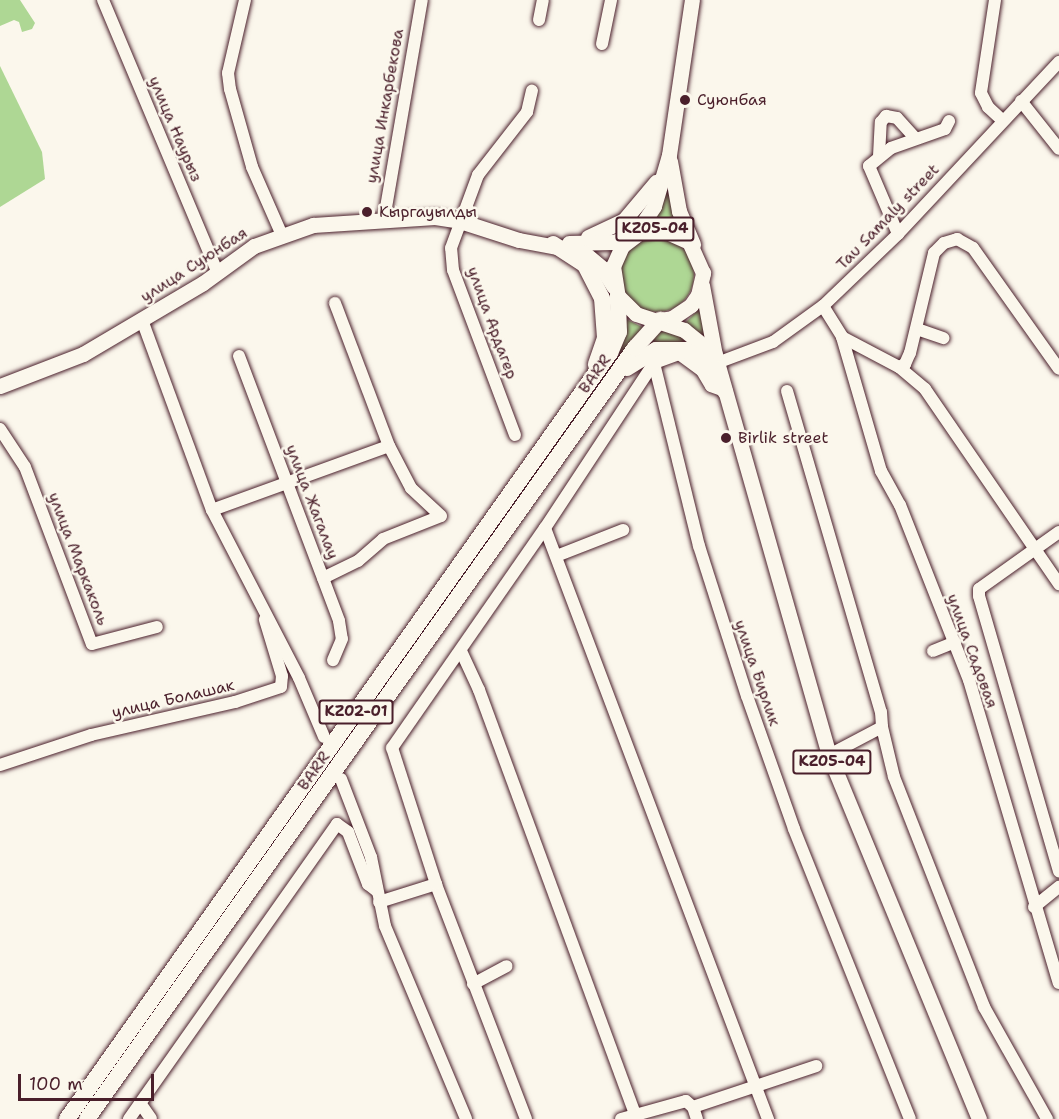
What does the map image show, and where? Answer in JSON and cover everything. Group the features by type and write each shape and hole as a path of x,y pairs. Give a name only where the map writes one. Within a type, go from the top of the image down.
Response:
{"highway":[{"path":"553,244 585,265 602,298 605,338 585,389"},
{"name":"BARR","path":"67,1119 614,347 620,322 616,292"},
{"name":"BARR","path":"87,1119 635,348 660,320"},
{"path":"615,379 644,355 678,348 707,361 725,391"}],"main road":[{"name":"KZ05-04","path":"616,292 616,255 634,236 654,206 669,155 692,0"},
{"name":"KZ05-04","path":"669,155 679,211 703,273 702,285 725,391 829,754 979,1119"},
{"path":"553,244 595,236 624,220 645,199 669,155"},
{"name":"улица Суюнбая","path":"0,386 83,354 281,233 313,225 435,217 460,221 519,240 553,244 590,256 616,292"},
{"name":"KZ05-04","path":"634,236 649,230 671,231 696,250"},
{"path":"553,244 613,242 634,236"},
{"path":"660,320 672,318 691,305 702,285"},
{"path":"616,292 636,314 660,320 684,330 715,353"}],"street":[{"name":"улица Наурыз","path":"103,0 216,271"},
{"path":"245,0 228,73 244,143 281,233"},
{"name":"улица Инкарбекова","path":"384,219 422,0"},
{"path":"539,20 543,0"},
{"path":"602,44 611,0"},
{"path":"995,0 981,93 987,107 1002,120"},
{"name":"Tau Samaly street","path":"715,353 773,342 823,306 898,234 1002,120 1059,62"},
{"name":"улица Ардагер","path":"515,435 453,270 451,248 486,160 527,112 532,92"},
{"path":"1021,102 1059,149"},
{"path":"879,156 881,122 886,116 897,118 914,137"},
{"path":"898,234 869,174 869,166 879,156 914,137 937,133 949,121"},
{"path":"898,367 905,364 917,329 934,253 944,243 957,239 973,248 1059,369"},
{"path":"323,578 358,561 383,539 441,516 411,488 389,446 335,303"},
{"name":"улица Садовая","path":"823,306 842,337 881,471 900,505 955,642 1034,907 1056,962 1059,983"},
{"path":"142,320 212,510 299,678 324,737"},
{"path":"917,329 943,338"},
{"path":"842,337 898,367 925,388 1059,584"},
{"path":"526,1119 436,884 392,748 545,528 654,363 679,354 702,371 711,386 725,391"},
{"name":"улица Жагалау","path":"239,356 323,578 342,639 333,660"},
{"name":"улица Бирлик","path":"654,363 699,546 747,696 794,829 910,1119"},
{"path":"787,392 881,712 882,727 894,777 984,1006 1047,1119"},
{"name":"улица Маркаколь","path":"1,433 25,466 92,644 157,627"},
{"path":"212,510 389,446"},
{"path":"545,528 559,555 768,1119"},
{"path":"559,555 623,530"},
{"path":"1059,532 979,589 979,596 1059,872"},
{"name":"улица Болашак","path":"0,765 44,754 91,735 235,702 281,687 282,676 264,624 266,616"},
{"path":"933,651 955,642"},
{"path":"461,651 636,1115"},
{"path":"829,754 882,727"},
{"path":"341,779 371,857 378,896 405,980 466,1119"},
{"path":"129,1119 337,824 348,832 368,884 378,896"},
{"path":"378,896 436,884"},
{"path":"1034,907 1059,887"},
{"path":"473,984 507,966"},
{"path":"621,1119 686,1101 695,1113 756,1087 816,1066"},
{"path":"140,1103 151,1119"}],"green space":[{"path":"0,0 20,0 35,23 32,29 22,32 19,22 14,20 0,26"},
{"path":"0,66 42,152 45,179 0,207"},
{"path":"667,186 676,223 652,222 662,206"},
{"path":"657,238 671,241 683,249 691,261 694,275 691,289 683,301 671,309 657,312 643,309 631,301 623,289 620,275 623,261 631,249 643,241"},
{"path":"700,308 706,339 685,323"},
{"path":"626,319 644,328 596,388 617,353"},
{"path":"658,331 678,333 698,348 643,345"}],"place":[{"name":"Суюнбая","path":"685,100"},
{"name":"Кыргауылды","path":"367,212"},
{"name":"Birlik street","path":"726,438"}]}
